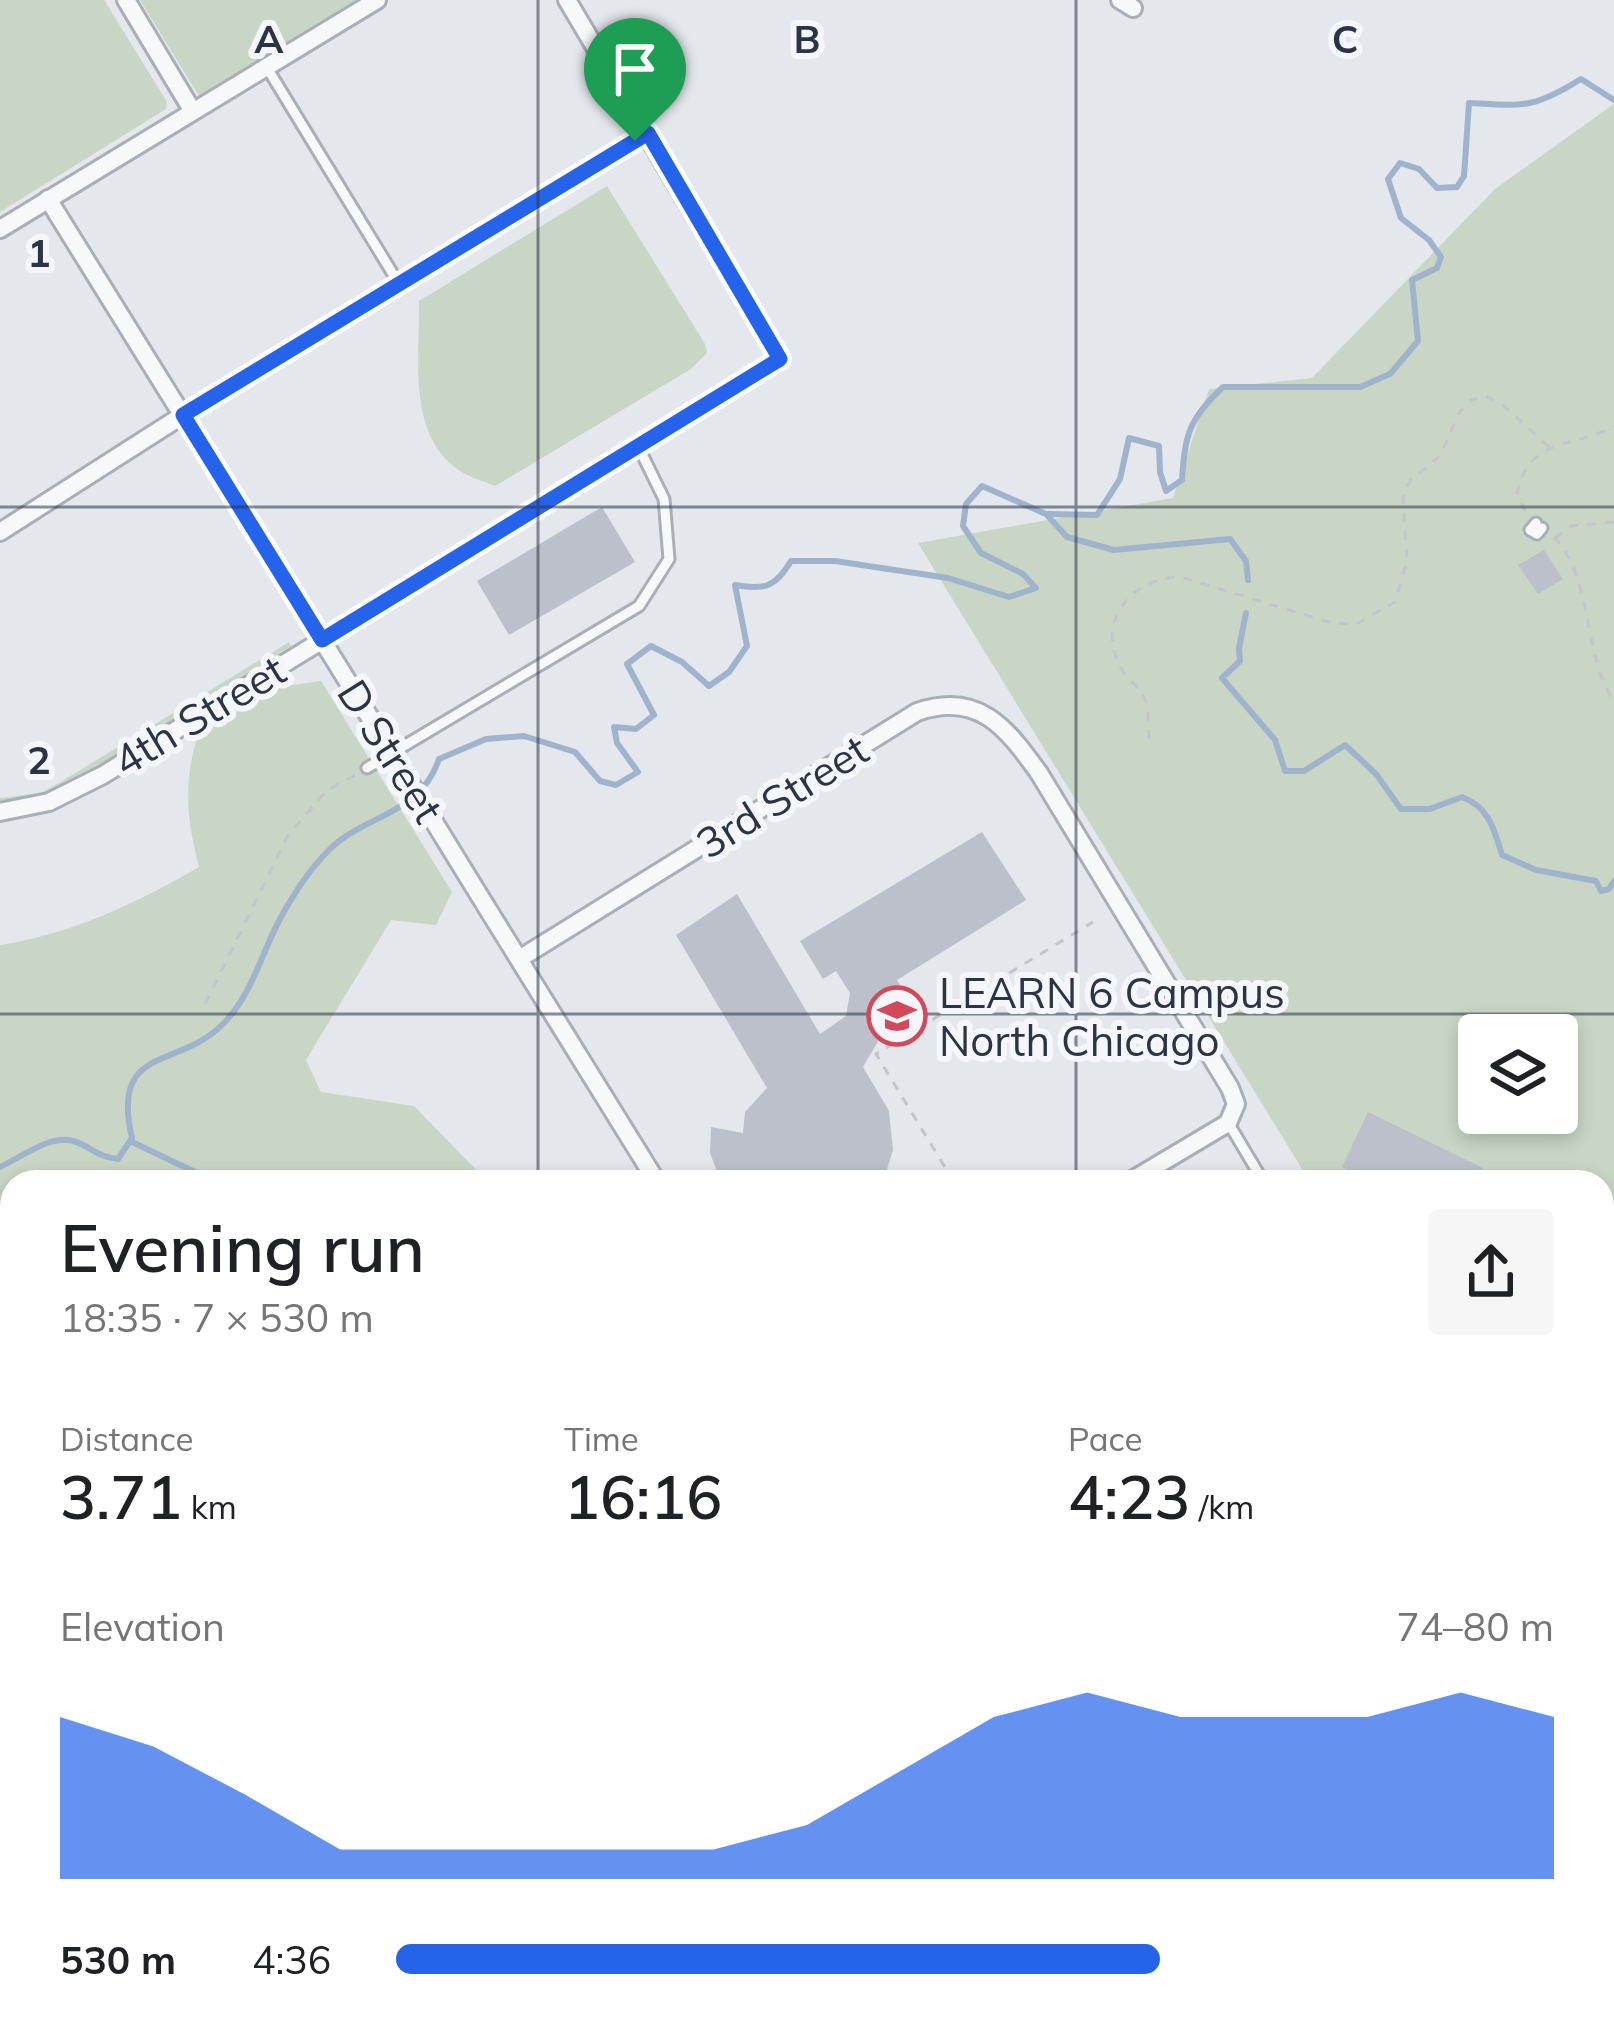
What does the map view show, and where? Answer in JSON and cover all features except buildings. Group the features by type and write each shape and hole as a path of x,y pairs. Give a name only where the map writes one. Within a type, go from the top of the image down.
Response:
{"street":[{"path":"126,0 192,110"},
{"path":"0,229 377,0"},
{"path":"0,532 183,415 648,133 567,0"},
{"name":"4th Street","path":"0,812 49,802 103,775 780,359 648,133"},
{"name":"D Street","path":"48,199 650,1170"},
{"name":"3rd Street","path":"519,959 917,712 941,704 981,712 1013,737 1039,772 1230,1088 1236,1104 1228,1123"},
{"path":"1151,1170 1228,1123"}],"lane":[{"path":"266,66 399,284"},
{"path":"367,769 639,606 669,559 664,499 638,446"},
{"path":"1228,1123 1256,1170"}],"path":[{"path":"1149,739 1144,695 1122,669 1113,637 1116,616 1142,584 1158,577 1180,577 1332,623 1356,623 1395,602 1407,561 1402,498 1410,482 1441,455 1458,414 1471,400 1486,396 1503,405 1550,448"},
{"path":"1614,426 1531,458 1517,492 1526,514 1567,551 1594,638 1600,680 1614,702"},
{"path":"1555,538 1571,526 1614,522"},
{"path":"206,1004 287,837 326,791 367,769"},
{"path":"947,1170 876,1054 1093,922"}],"green space":[{"path":"0,0 104,0 167,102 166,109 0,212"},
{"path":"140,0 356,0 199,96"},
{"path":"1614,104 1614,1170 1303,1170 918,543 1173,498 1209,389 1312,378 1495,189"},
{"path":"607,186 707,353 691,369 495,486 468,476 443,456 424,416 418,370 419,301"},
{"path":"289,642 291,646 71,785 50,795 0,805 0,798 41,793 59,783"},
{"path":"321,681 452,892 436,925 391,920 306,1060 321,1092 414,1106 476,1170 0,1170 0,945 103,915 199,867 188,802 197,738 273,688"}],"waterway":[{"path":"1048,514 1097,515 1120,479 1129,438 1159,446 1166,491 1182,480 1191,428 1223,387 1360,387 1390,374 1418,341 1412,280 1437,268 1441,257 1429,240 1401,218 1388,179 1400,163 1419,169 1437,188 1457,187 1464,176 1469,103 1527,103 1581,79 1614,100"},
{"path":"0,1167 64,1140 118,1159 132,1138 128,1108 139,1073 223,1024 241,1000 280,919 314,866 342,839 419,792 439,759 486,739 524,736 575,752 600,781 616,785 638,772 617,743 614,727 636,729 654,715 627,664 651,646 682,662 709,686 729,672 747,646 735,585 768,585 791,561 835,561 948,578 1009,597 1036,588 1023,574 981,553 963,526 966,504 982,486 1046,514 1067,537 1114,550 1230,539 1246,561 1248,580"},
{"path":"1246,613 1240,661 1222,678 1275,740 1285,771 1304,771 1345,745 1376,774 1401,809 1430,809 1462,797 1484,813 1502,855 1536,870 1596,881 1601,891 1614,881"},
{"path":"130,1141 191,1170"}],"place":[{"name":"LEARN 6 Campus North Chicago","path":"897,1016"}],"route":[{"path":"648,133 780,359 322,640 183,415 635,141 648,133"}]}
